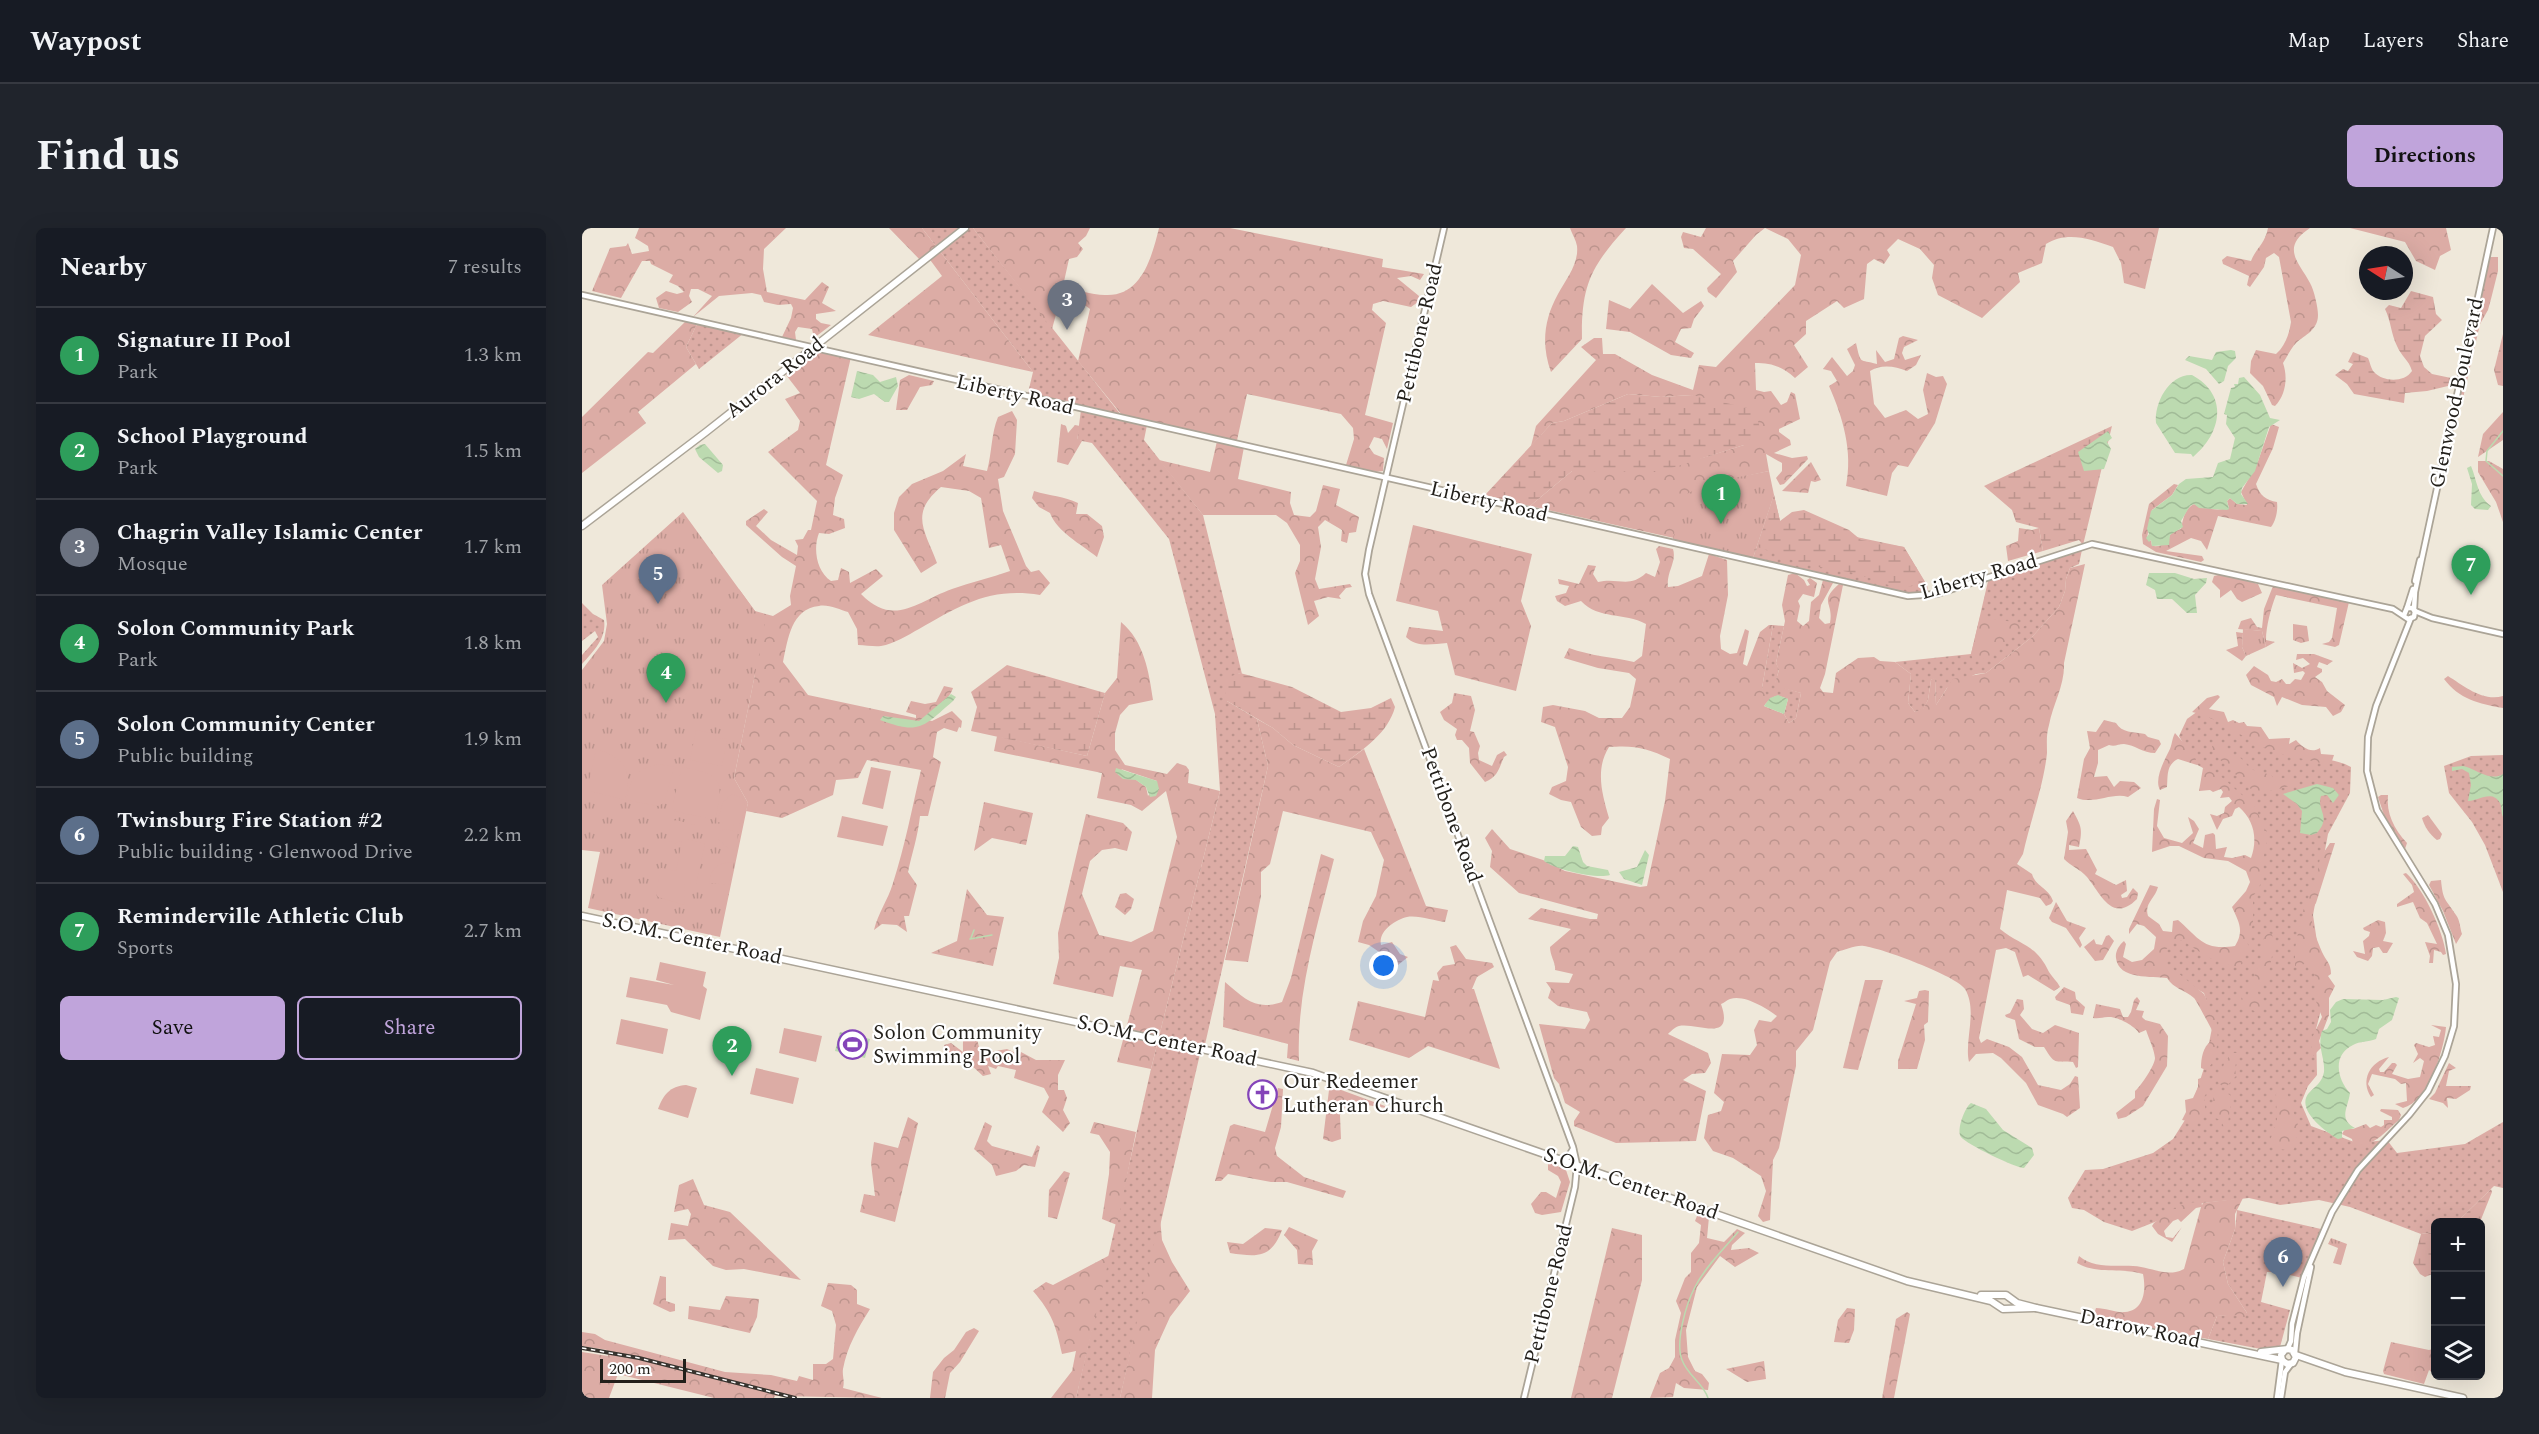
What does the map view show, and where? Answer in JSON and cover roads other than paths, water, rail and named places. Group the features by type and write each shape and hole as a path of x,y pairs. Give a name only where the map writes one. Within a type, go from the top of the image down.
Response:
{"main road":[{"name":"Aurora Road","path":"582,526 965,228"},
{"name":"S.O.M. Center Road","path":"582,916 1313,1073 1907,1281"},
{"name":"Darrow Road","path":"1907,1281 1974,1296 1998,1304 2001,1309 2036,1308"},
{"name":"Darrow Road","path":"1974,1296 2008,1296 2011,1300 2036,1308 2244,1351 2292,1364"},
{"path":"1998,1304 2001,1296"},
{"path":"2008,1308 2011,1300"},
{"name":"Darrow Road","path":"2244,1351 2286,1350"},
{"path":"2282,1360 2281,1355 2286,1350 2327,1366 2463,1398"},
{"path":"2296,1354 2292,1364 2327,1366"}],"street":[{"name":"Pettibone Road","path":"1444,228 1366,561 1367,587 1573,1147 1577,1165 1575,1187 1524,1398"},
{"name":"Glenwood Boulevard","path":"2402,642 2415,610 2422,558 2493,228"},
{"name":"Liberty Road","path":"582,295 1912,597 1937,594 2084,544 2096,544 2393,609 2407,608"},
{"name":"Glenwood Boulevard","path":"2402,642 2405,616 2422,558"},
{"path":"2407,608 2432,618 2503,634"},
{"name":"Liberty Road","path":"2393,609 2412,618"},
{"path":"2412,618 2432,618"},
{"path":"2286,1350 2291,1341 2292,1324 2304,1277 2317,1244 2347,1185 2428,1091 2445,1056 2454,1026 2456,984 2448,935 2435,904 2379,815 2371,793 2367,771 2368,737 2376,706 2402,642"},
{"path":"1560,1158 1571,1155 1573,1147"},
{"path":"2296,1354 2301,1310 2317,1244"},
{"path":"2279,1398 2282,1360"},
{"path":"2279,1398 2285,1372 2292,1364"}],"water":[{"path":"2235,351 2236,358 2228,366 2224,381 2219,384 2206,369 2185,360 2189,356 2212,360 2216,352"},
{"path":"857,371 873,375 880,382 896,377 898,386 889,402 885,402 874,394 859,399 851,397"},
{"path":"2192,375 2204,383 2212,393 2217,414 2210,437 2193,457 2191,454 2175,453 2156,423 2160,399 2170,384 2176,379"},
{"path":"2244,377 2260,395 2270,418 2280,420 2269,427 2255,471 2242,488 2241,494 2248,504 2237,504 2230,498 2227,501 2229,509 2227,510 2199,508 2194,504 2190,506 2181,521 2183,527 2170,535 2169,545 2152,546 2151,540 2149,542 2146,538 2149,534 2147,529 2151,511 2172,495 2179,484 2186,479 2213,477 2218,463 2230,459 2235,438 2226,424 2227,415 2224,414 2231,388 2235,387 2234,384 2238,384 2239,378"},
{"path":"2108,431 2112,438 2107,442 2111,449 2104,469 2084,471 2078,452"},
{"path":"705,444 723,465 722,471 718,473 699,457 695,449"},
{"path":"2471,466 2480,493 2491,506 2488,510 2475,509 2471,505 2472,484 2467,468"},
{"path":"2149,573 2175,573 2194,579 2207,578 2206,583 2195,595 2197,613 2187,613 2172,599 2157,599 2155,590 2146,585"},
{"path":"951,694 956,697 953,701 935,717 920,726 904,727 880,720 883,716 919,721"},
{"path":"1778,695 1788,699 1784,714 1764,706 1770,698"},
{"path":"2463,766 2493,777 2503,774 2503,817 2500,803 2493,797 2468,801 2471,785 2469,773 2462,769 2452,771 2452,767"},
{"path":"1116,768 1157,781 1159,789 1156,796 1150,797 1146,787 1136,780 1123,779 1115,772"},
{"path":"2317,784 2333,788 2339,795 2333,803 2327,795 2321,796 2320,805 2324,818 2317,833 2311,835 2300,833 2302,811 2297,804 2283,794"},
{"path":"1573,846 1578,847 1583,862 1587,866 1608,870 1610,875 1595,876 1576,873 1557,868 1544,861 1545,856 1565,856"},
{"path":"1645,850 1649,855 1642,885 1624,879 1619,872 1637,867"},
{"path":"2399,998 2392,1020 2379,1029 2376,1039 2346,1049 2339,1061 2342,1081 2350,1093 2345,1117 2355,1128 2342,1131 2342,1138 2338,1139 2315,1121 2305,1101 2323,1076 2321,1037 2322,1031 2327,1029 2331,1022 2330,1010 2336,1002 2343,999 2383,1000"},
{"name":"Solon Community Swimming Pool","path":"840,1032 870,1039 865,1058 835,1051"},
{"path":"1971,1103 1986,1109 2003,1130 2032,1148 2034,1155 2024,1168 1991,1155 1961,1137 1962,1119"}],"waterway":[{"path":"2503,431 2487,451 2486,461 2503,476"},
{"path":"971,938 974,930"},
{"path":"970,939 992,935"},
{"path":"1708,1398 1682,1360 1680,1352 1682,1323 1699,1280 1738,1232"}],"railway":[{"path":"582,1348 639,1358 795,1398"}],"place":[{"name":"Chagrin Valley Islamic Center","path":"1067,330"},
{"name":"Signature II Pool","path":"1721,524"},
{"name":"Reminderville Athletic Club","path":"2471,595"},
{"name":"Solon Community Center","path":"658,604"},
{"name":"Solon Community Park","path":"666,703"},
{"name":"Solon Community Swimming Pool","path":"852,1045"},
{"name":"School Playground","path":"732,1076"},
{"name":"Our Redeemer Lutheran Church","path":"1262,1094"},
{"name":"Twinsburg Fire Station #2","path":"2283,1287"}]}
